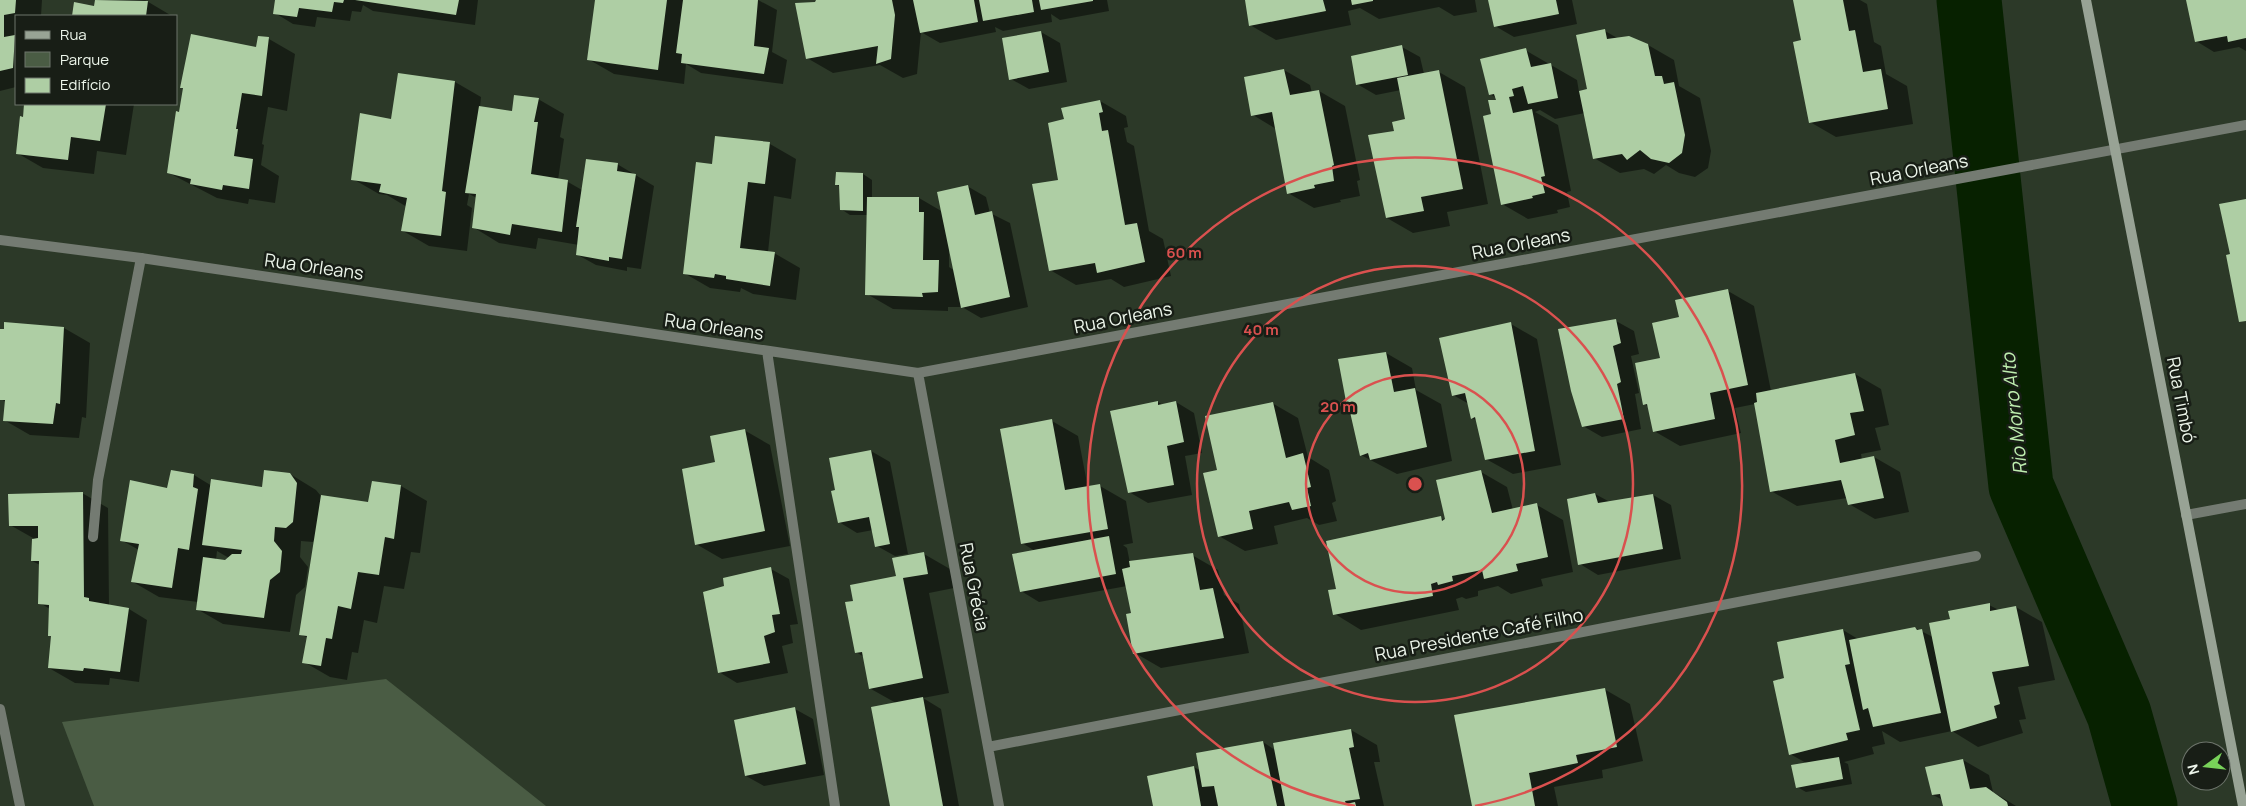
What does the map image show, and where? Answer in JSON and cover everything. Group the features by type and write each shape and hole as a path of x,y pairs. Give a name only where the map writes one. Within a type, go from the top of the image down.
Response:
{"main road":[{"name":"Rua Timbó","path":"2086,0 2243,806"}],"street":[{"name":"Rua Orleans","path":"0,240 141,258 918,373 2246,125"},
{"path":"93,537 98,480 141,258"},
{"path":"767,351 836,806"},
{"name":"Rua Grécia","path":"918,373 999,806"},
{"path":"2186,515 2246,504"},
{"name":"Rua Presidente Café Filho","path":"988,747 1976,556"},
{"path":"0,709 20,806"}],"green space":[{"path":"386,679 546,806 94,806 62,722"}],"building":[{"path":"0,0 16,0 15,13 4,15 4,37 15,35 13,68 0,71"},
{"path":"95,0 148,1 146,15 72,15 74,2 94,6"},
{"path":"275,0 344,0 343,3 334,2 332,12 299,8 297,17 273,14"},
{"path":"355,0 459,0 456,15"},
{"path":"595,0 667,0 658,70 587,60"},
{"path":"683,0 758,0 754,46 769,48 764,74 681,63 682,54 676,53"},
{"path":"816,0 892,0 895,15 891,59 876,64 878,46 806,59 795,3 815,2"},
{"path":"913,0 974,0 978,22 920,33"},
{"path":"979,0 1032,0 1034,12 983,21"},
{"path":"1039,0 1093,0 1093,1 1041,10"},
{"path":"1245,0 1323,0 1326,11 1249,26"},
{"path":"1351,0 1373,0 1373,1 1352,5"},
{"path":"1488,0 1556,0 1559,14 1494,27"},
{"path":"1793,0 1843,0 1849,31 1855,30 1863,72 1881,69 1888,109 1809,123 1793,42 1801,40"},
{"path":"2186,0 2246,0 2246,38 2228,42 2227,36 2195,42"},
{"path":"1605,29 1607,39 1629,36 1648,44 1655,76 1662,76 1664,84 1674,82 1685,135 1682,153 1669,163 1651,159 1640,150 1627,160 1622,154 1593,159 1579,91 1587,89 1576,35"},
{"path":"1041,31 1049,72 1009,80 1002,38"},
{"path":"191,34 256,47 258,36 269,37 262,96 242,93 236,129 238,129 234,156 253,159 249,189 223,185 222,190 190,184 191,179 167,173 176,111 179,112 183,88 180,88"},
{"path":"1402,45 1408,75 1356,85 1351,56"},
{"path":"1526,48 1531,67 1551,63 1558,98 1528,104 1523,86 1512,89 1514,96 1509,97 1513,113 1532,109 1545,176 1541,177 1545,193 1532,196 1533,198 1501,205 1483,116 1491,114 1488,100 1496,100 1494,94 1489,95 1480,59"},
{"path":"1284,69 1290,95 1319,90 1334,165 1332,166 1334,181 1314,185 1315,188 1287,194 1272,112 1251,116 1244,77"},
{"path":"1439,70 1463,189 1421,197 1424,211 1386,218 1368,135 1394,131 1392,122 1405,119 1397,78"},
{"path":"398,73 455,81 442,191 446,192 441,236 401,231 407,198 379,192 381,184 351,180 360,113 391,119"},
{"path":"514,95 539,98 534,122 538,122 531,174 568,180 562,232 512,224 510,235 472,228 476,194 465,193 479,106 512,111"},
{"path":"1100,100 1103,112 1099,113 1102,131 1108,130 1125,225 1137,223 1145,262 1097,273 1095,263 1049,271 1032,184 1058,180 1048,123 1064,119 1061,108"},
{"path":"24,105 106,105 100,141 71,137 68,160 16,154 20,116 23,117"},
{"path":"715,136 770,142 765,184 748,182 740,248 775,252 770,286 726,279 726,276 715,274 714,278 683,274 696,162 712,164"},
{"path":"586,159 618,163 617,171 636,174 622,259 609,257 609,261 576,255 579,227 576,227"},
{"path":"836,172 863,173 863,211 840,210 839,185 835,185"},
{"path":"968,185 975,215 992,211 1010,297 961,308 937,192"},
{"path":"867,197 919,197 919,212 924,212 923,260 939,260 938,292 922,293 923,297 865,295"},
{"path":"2246,199 2246,321 2239,322 2226,255 2230,254 2219,204"},
{"path":"1728,289 1748,385 1710,393 1715,419 1653,432 1647,404 1643,405 1635,363 1660,358 1652,323 1679,317 1675,300"},
{"path":"1616,319 1621,343 1613,346 1621,382 1617,384 1624,419 1582,427 1571,391 1558,329"},
{"path":"4,322 64,327 60,404 56,403 53,424 3,421 5,400 0,400 0,329 4,329"},
{"path":"1511,322 1535,451 1485,460 1475,417 1471,419 1465,393 1452,396 1439,338"},
{"path":"1386,352 1394,392 1415,388 1427,447 1370,460 1368,453 1360,456 1350,412 1348,412 1338,359"},
{"path":"1855,373 1864,411 1850,413 1855,435 1835,440 1840,463 1874,456 1884,498 1848,505 1841,480 1770,492 1754,403 1757,402 1756,393"},
{"path":"1158,401 1158,405 1176,401 1184,442 1167,446 1174,485 1128,493 1110,411"},
{"path":"1273,402 1286,458 1303,453 1311,487 1307,488 1311,506 1292,510 1289,502 1249,511 1253,529 1218,537 1203,473 1217,470 1205,416"},
{"path":"1052,419 1065,490 1100,484 1108,529 1021,544 1000,429"},
{"path":"745,429 765,531 695,545 682,469 715,462 710,436"},
{"path":"871,450 890,544 875,547 869,517 838,523 831,491 835,490 829,458"},
{"path":"171,470 194,474 193,487 198,489 189,550 178,548 172,588 131,582 139,544 120,541 130,480 167,488"},
{"path":"264,470 290,473 297,483 293,522 286,528 275,527 274,541 282,551 280,572 270,580 264,618 196,610 203,557 225,560 232,554 241,554 242,550 202,545 211,479 262,487"},
{"path":"1481,470 1492,513 1537,503 1548,557 1516,564 1518,571 1484,579 1482,570 1452,576 1453,581 1438,585 1437,582 1431,584 1433,596 1333,615 1328,590 1336,589 1326,541 1441,516 1442,521 1445,519 1436,480"},
{"path":"372,481 401,485 394,539 385,537 379,575 358,572 351,609 338,606 332,639 326,638 321,666 302,663 307,636 299,635 321,495 368,502"},
{"path":"83,492 84,597 89,598 89,601 129,608 120,672 84,668 83,671 48,668 51,636 48,636 49,605 38,604 39,561 31,561 32,539 38,538 38,526 9,526 8,494"},
{"path":"1595,493 1598,503 1653,494 1663,549 1578,565 1567,499"},
{"path":"1109,536 1116,574 1020,592 1012,554"},
{"path":"924,552 928,574 903,578 923,678 869,689 862,652 855,653 845,602 853,601 850,585 896,576 892,558"},
{"path":"1193,553 1200,590 1213,588 1224,638 1133,654 1126,614 1131,613 1122,569 1130,567 1129,561"},
{"path":"771,567 780,614 772,615 775,632 764,636 770,663 718,673 703,592 724,586 723,578"},
{"path":"1990,603 1990,611 2016,606 2029,666 1992,672 2000,704 1994,706 1997,718 1951,732 1929,623 1950,619 1948,611"},
{"path":"1915,627 1917,630 1922,629 1941,713 1873,727 1868,708 1863,710 1849,640"},
{"path":"1843,629 1850,664 1845,665 1860,730 1846,733 1848,740 1789,755 1773,681 1784,678 1777,642"},
{"path":"1605,688 1617,747 1576,755 1578,763 1529,773 1535,806 1472,806 1454,715"},
{"path":"923,697 943,806 890,806 871,707"},
{"path":"795,707 806,764 745,776 734,720"},
{"path":"1351,729 1354,747 1349,748 1360,799 1345,801 1346,804 1355,802 1356,806 1285,806 1273,743"},
{"path":"1263,741 1277,806 1218,806 1214,786 1202,787 1196,753"},
{"path":"1839,757 1843,779 1796,788 1791,765"},
{"path":"1963,759 1970,789 1986,787 2007,802 2008,806 1943,806 1940,794 1932,795 1925,767"},
{"path":"1194,766 1201,806 1153,806 1147,776"}],"waterway":[{"name":"Rio Morro Alto","path":"1969,0 2021,486 2119,714 2145,806"}]}
